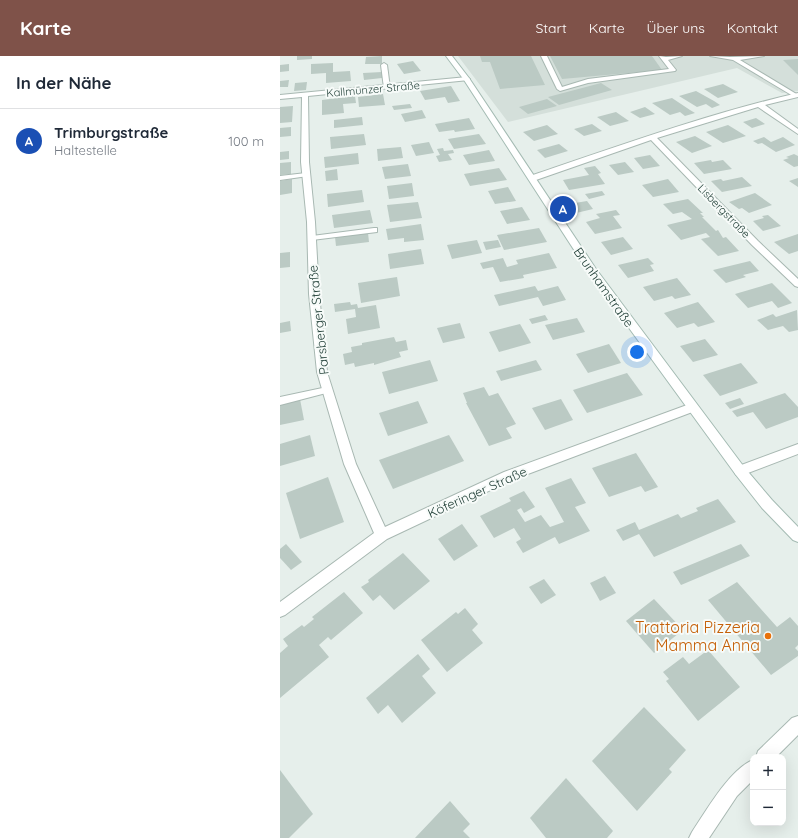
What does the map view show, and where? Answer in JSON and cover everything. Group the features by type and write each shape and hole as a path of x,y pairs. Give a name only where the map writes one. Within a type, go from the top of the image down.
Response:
{"street":[{"name":"Brunhamstraße","path":"449,56 467,78 592,271 691,408 740,472 767,504 798,536"},
{"name":"Kallmünzer Straße","path":"280,97 387,88 467,78"},
{"name":"Parsberger Straße","path":"305,95 306,175 312,238 314,294 322,372 350,464 382,535"},
{"path":"533,178 652,137 760,104 797,95"},
{"path":"760,104 798,132"},
{"name":"Lisbergstraße","path":"652,137 755,243 798,284"},
{"name":"Köferinger Straße","path":"280,610 382,535 508,476 691,408"},
{"path":"740,472 798,449"},
{"path":"767,754 798,724"},
{"path":"698,838 731,790 750,771"}],"lane":[{"path":"544,56 560,89 588,80 673,70 663,57"},
{"path":"663,57 679,56"},
{"path":"713,56 733,58 761,56"},
{"path":"733,58 797,95"},
{"path":"384,65 387,88"},
{"path":"280,178 306,175"},
{"path":"312,238 374,230"},
{"path":"280,401 327,390"}],"shaded area":[{"path":"458,56 798,56 798,91 782,93 737,68 508,122"}],"building":[{"path":"297,56 312,56 312,59 297,60"},
{"path":"382,56 382,64 365,64 366,57"},
{"path":"480,56 531,56 545,85 500,89 490,62 482,62"},
{"path":"550,56 652,56 662,70 562,79"},
{"path":"798,59 798,75 783,60"},
{"path":"413,61 421,71 404,74 397,64"},
{"path":"333,63 333,72 350,71 351,81 326,83 326,73 311,74 311,64"},
{"path":"289,64 289,71 280,72 280,65"},
{"path":"382,72 382,78 364,80 363,73"},
{"path":"289,80 288,87 280,87 280,81"},
{"path":"307,82 306,90 294,91 295,83"},
{"path":"601,83 612,90 559,105 548,97"},
{"path":"723,84 738,92 718,98 704,89"},
{"path":"451,86 460,101 448,103 445,97 425,100 420,91"},
{"path":"696,91 720,105 712,108 706,104 697,107 679,96"},
{"path":"383,94 385,105 359,107 358,97"},
{"path":"355,96 356,103 343,104 344,113 322,115 322,100"},
{"path":"672,98 695,113 685,116 680,112 670,115 652,103"},
{"path":"547,99 557,106 528,114 519,107"},
{"path":"410,104 412,108 394,110 392,106"},
{"path":"293,106 292,122 280,123 280,107"},
{"path":"645,107 655,114 640,118 630,112"},
{"path":"422,110 426,118 405,122 401,114"},
{"path":"616,112 629,121 610,126 597,117"},
{"path":"362,117 363,125 334,128 334,120"},
{"path":"469,118 475,129 455,132 454,130 439,132 435,124"},
{"path":"756,118 765,124 752,128 743,122"},
{"path":"592,124 602,131 584,136 574,129"},
{"path":"547,125 558,134 534,141 523,132"},
{"path":"728,125 746,136 723,143 706,132"},
{"path":"291,127 291,136 280,137 280,128"},
{"path":"364,134 366,145 331,149 330,137"},
{"path":"479,134 486,144 454,149 448,139"},
{"path":"695,136 712,146 692,153 676,142"},
{"path":"764,137 771,142 783,137 795,145 776,152 762,143 758,144 753,141"},
{"path":"429,142 434,153 416,156 411,145"},
{"path":"559,144 568,151 545,158 537,150"},
{"path":"401,147 403,158 378,161 377,149"},
{"path":"443,148 444,151 453,150 454,153 448,154 452,160 439,162 436,156 440,155 437,149"},
{"path":"489,150 495,161 469,165 463,155"},
{"path":"289,151 289,159 280,160 280,152"},
{"path":"358,153 359,164 325,168 324,157"},
{"path":"794,154 798,156 798,166 794,167 783,160"},
{"path":"650,155 660,166 643,169 634,158"},
{"path":"711,160 712,162 723,160 732,169 704,174 694,163"},
{"path":"291,162 291,174 280,175 280,163"},
{"path":"625,162 634,172 618,175 609,165"},
{"path":"408,164 411,176 385,179 382,167"},
{"path":"595,166 601,173 598,174 605,184 569,190 563,180 589,175 584,168"},
{"path":"499,168 507,180 470,186 464,174"},
{"path":"337,169 338,180 326,181 325,171"},
{"path":"742,177 752,186 722,192 711,181 721,179 723,181"},
{"path":"798,178 798,187 789,181"},
{"path":"292,179 292,193 280,195 280,181"},
{"path":"668,179 679,192 653,197 642,185"},
{"path":"412,183 414,196 389,199 387,186"},
{"path":"508,187 516,201 495,204 488,191"},
{"path":"362,190 364,202 328,207 327,194"},
{"path":"602,191 605,195 589,199 585,194"},
{"path":"755,193 772,205 749,213 742,208 739,209 729,202"},
{"path":"688,199 703,213 700,213 704,217 702,217 716,231 718,230 723,238 726,237 739,251 718,256 701,239 710,237 706,233 681,240 667,225 692,219 682,212 673,214 663,204"},
{"path":"587,201 593,209 576,213 569,204"},
{"path":"418,202 422,218 390,222 387,205"},
{"path":"522,207 530,220 507,224 500,211"},
{"path":"370,210 373,223 334,228 332,215"},
{"path":"616,210 620,215 613,216 622,228 595,234 586,222 600,218 596,214"},
{"path":"768,215 781,226 763,231 753,221 764,218 762,216"},
{"path":"421,224 424,240 404,242 404,238 388,240 386,229"},
{"path":"539,228 547,242 504,250 497,235"},
{"path":"368,233 369,242 336,246 335,237"},
{"path":"798,234 798,251 789,254 774,242"},
{"path":"623,237 633,249 611,255 601,242"},
{"path":"477,240 482,253 452,259 447,245"},
{"path":"498,240 501,247 486,250 483,242"},
{"path":"421,249 424,264 390,269 388,254"},
{"path":"290,252 290,267 280,268 280,253"},
{"path":"549,253 557,268 523,275 524,278 500,282 493,267 483,269 480,263 503,258 507,267 518,264 516,260"},
{"path":"648,258 654,264 650,265 654,271 628,278 618,265"},
{"path":"750,261 759,271 743,275 746,277 726,283 713,270"},
{"path":"397,277 400,296 361,303 358,283"},
{"path":"677,278 691,295 675,299 672,296 654,301 643,287"},
{"path":"772,283 792,303 778,308 772,301 748,308 735,294"},
{"path":"535,286 538,291 558,286 566,300 543,306 538,297 499,306 494,295"},
{"path":"350,302 351,305 357,304 358,308 376,305 380,328 348,334 346,319 356,317 355,309 335,312 334,304"},
{"path":"698,302 715,322 698,327 694,323 677,328 664,313"},
{"path":"797,310 798,330 789,332 783,326 768,330 757,320 773,314 776,317"},
{"path":"545,315 548,320 532,324 529,319"},
{"path":"577,318 585,332 553,340 545,325"},
{"path":"290,321 291,331 280,333 280,323"},
{"path":"460,323 465,338 443,343 437,328"},
{"path":"520,324 531,343 499,352 489,332"},
{"path":"394,337 396,342 406,340 408,350 399,352 401,357 374,365 374,363 355,367 354,363 345,365 343,354 352,352 351,347 362,345 362,343"},
{"path":"705,339 718,355 693,362 680,346"},
{"path":"609,344 621,363 588,373 576,354"},
{"path":"430,360 438,381 389,394 382,372"},
{"path":"536,360 542,370 501,381 496,371"},
{"path":"741,363 758,383 720,396 703,375"},
{"path":"627,373 643,395 587,413 573,390"},
{"path":"484,387 489,396 498,393 516,424 506,428 512,438 489,446 466,403 463,393"},
{"path":"785,393 798,407 798,417 766,429 753,412 737,417 732,411"},
{"path":"740,398 744,404 730,409 725,403"},
{"path":"300,399 304,420 280,425 280,404"},
{"path":"561,399 573,420 545,430 532,408"},
{"path":"418,401 428,423 388,436 379,413"},
{"path":"310,435 315,456 280,466 280,444"},
{"path":"449,435 464,461 393,489 379,460"},
{"path":"636,453 658,487 645,492 641,486 609,497 592,468"},
{"path":"328,477 344,522 300,539 286,493"},
{"path":"571,478 586,503 575,507 590,531 559,544 555,537 523,553 516,542 521,539 514,528 494,538 480,516 511,501 509,498 524,491 535,507 524,513 521,508 517,510 525,522 541,515 550,527 564,522 545,488"},
{"path":"718,499 736,522 654,557 639,534 623,541 616,530 635,522 639,530 678,514 681,518 698,511 696,508"},
{"path":"462,524 478,546 454,561 438,539"},
{"path":"286,544 302,562 291,570 280,558 280,549"},
{"path":"741,544 750,556 681,585 673,572"},
{"path":"403,553 430,581 394,610 380,595 373,601 361,587"},
{"path":"605,576 616,593 600,601 590,583"},
{"path":"544,579 556,595 541,604 529,587"},
{"name":"Trattoria Pizzeria Mamma Anna","path":"737,582 777,627 790,617 798,626 798,645 795,648 798,651 798,656 771,675 708,600"},
{"path":"344,592 363,613 331,640 328,637 319,645 329,657 280,698 280,653 288,646 283,639 302,625 304,627 314,619 312,617"},
{"path":"654,599 683,630 654,653 626,621"},
{"path":"465,608 478,624 472,630 483,643 447,672 421,640 456,612 458,614"},
{"path":"708,650 740,687 698,721 666,681 669,679 663,672 683,657 689,664"},
{"path":"418,654 430,669 422,676 436,693 402,723 388,705 378,714 366,698"},
{"path":"644,707 686,750 669,769 672,772 637,811 592,761"},
{"path":"280,770 313,814 289,838 280,838"},
{"path":"566,778 613,831 607,838 546,838 530,818"},
{"path":"450,801 470,824 463,831 470,838 415,838"}],"place":[{"name":"Trimburgstraße","path":"563,209"},
{"name":"Trattoria Pizzeria Mamma Anna","path":"768,636"}]}
